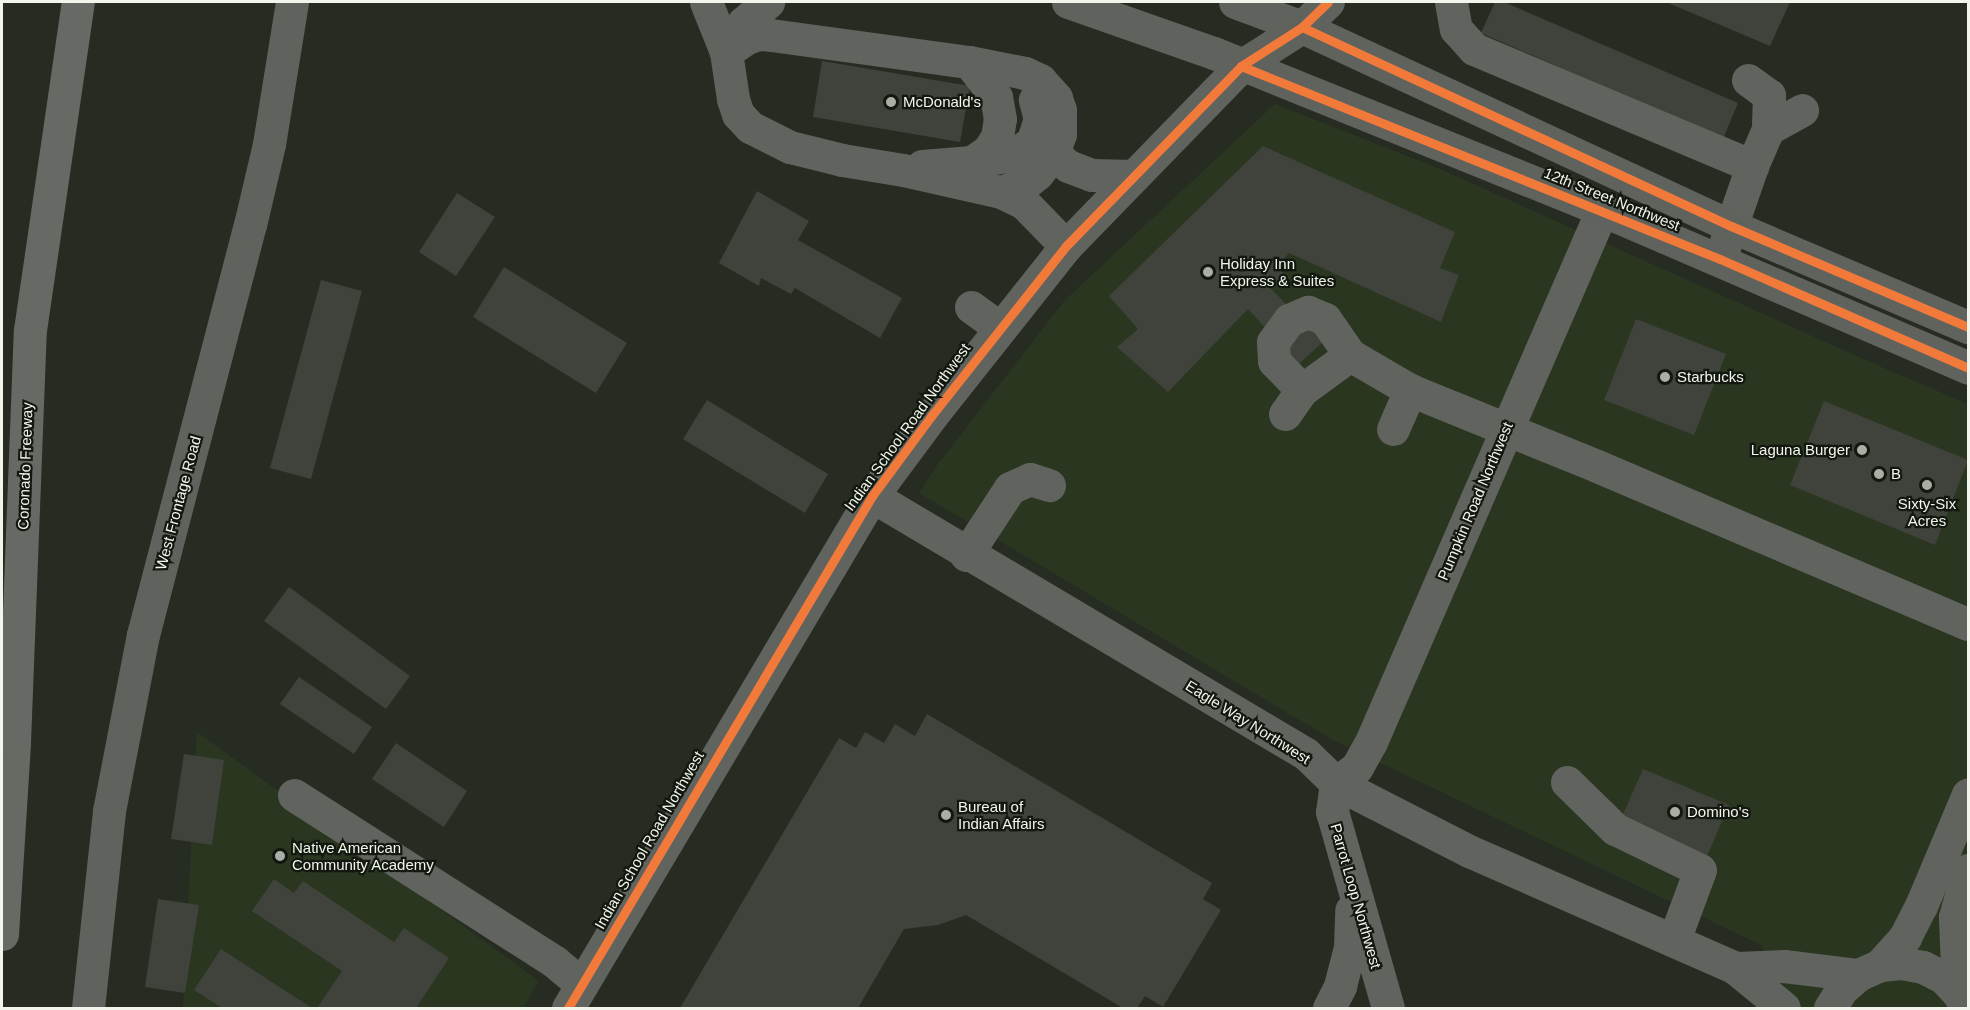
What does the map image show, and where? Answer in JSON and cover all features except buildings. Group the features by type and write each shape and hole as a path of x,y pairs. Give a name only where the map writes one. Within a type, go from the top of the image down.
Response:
{"highway":[{"name":"Coronado Freeway","path":"2,934 14,742 30,330 77,10"}],"main road":[{"name":"West Frontage Road","path":"88,1008 109,811 143,635 250,225 269,144 292,2"},
{"name":"12th Street Northwest","path":"1068,2 1214,53 1241,66 1602,210 1968,368"},
{"name":"12th Street Northwest","path":"1235,2 1302,27 1731,226 1968,327"},
{"name":"Indian School Road Northwest","path":"1241,66 1302,27 1328,2"}],"street":[{"path":"706,2 726,52 732,99 738,114 750,127 790,147 842,160 903,170 1001,192 1024,203 1066,246"},
{"path":"726,52 743,23 768,2"},
{"path":"781,2 785,22 797,38"},
{"path":"1451,2 1456,29 1474,49 1752,166"},
{"path":"726,52 747,38 758,34 969,62 1025,73 1040,80 1056,98 1061,123 1060,134 1046,164 1027,182 1001,192"},
{"path":"969,62 991,88 999,105 1000,118 992,145 981,158 972,162"},
{"name":"Indian School Road Northwest","path":"575,997 872,496 999,328 1066,246 1241,66"},
{"path":"903,170 972,162 1019,152 1032,143 1039,127 1038,108 1029,91 1001,68"},
{"path":"1720,259 1752,166 1768,129 1770,95 1748,80"},
{"path":"1768,129 1802,110"},
{"path":"1053,153 1068,166 1091,175 1134,176"},
{"name":"Pumpkin Road Northwest","path":"1336,783 1357,767 1371,742 1602,210"},
{"path":"971,308 999,328"},
{"path":"1350,355 1293,402 1274,361 1273,342 1289,320 1308,312 1325,319 1350,355 1410,390 1968,624"},
{"path":"1393,429 1410,390"},
{"path":"966,555 1010,488 1030,479 1048,484"},
{"name":"Eagle Way Northwest","path":"872,496 966,555 1306,754 1336,783 1469,851 1735,968 1784,1008"},
{"path":"1567,782 1615,830 1700,870 1674,940"},
{"name":"Parrot Loop Northwest","path":"1336,783 1332,812 1388,1008"},
{"path":"1830,1008 1842,989 1869,970 1905,937 1921,906 1968,794"},
{"path":"294,795 555,962 575,997"},
{"path":"1963,1000 1955,916 1968,870"},
{"path":"1329,1008 1340,986 1350,947 1352,884"},
{"name":"Eagle Way Northwest","path":"1735,968 1784,966 1869,970 1902,963 1923,967 1942,977 1963,1000"}],"shaded area":[{"path":"1275,104 1440,169 1968,404 1968,1008 1789,1008 1761,945 1335,741 919,493 938,464 1065,300"},
{"name":"Native American Community Academy","path":"197,732 539,981 523,1008 183,1008"}],"cycle path":[{"path":"568,1008 872,496 932,415 1066,246 1241,66 1302,27 1328,2"},
{"path":"1302,27 1731,226 1968,327"},
{"path":"1241,66 1720,259 1968,368"}],"place":[{"name":"McDonald's","path":"891,102"},
{"name":"Holiday Inn Express & Suites","path":"1208,272"},
{"name":"Starbucks","path":"1665,377"},
{"name":"Laguna Burger","path":"1862,450"},
{"name":"B","path":"1879,474"},
{"name":"Sixty-Six Acres","path":"1927,485"},
{"name":"Domino's","path":"1675,812"},
{"name":"Bureau of Indian Affairs","path":"946,815"},
{"name":"Native American Community Academy","path":"280,856"}]}
